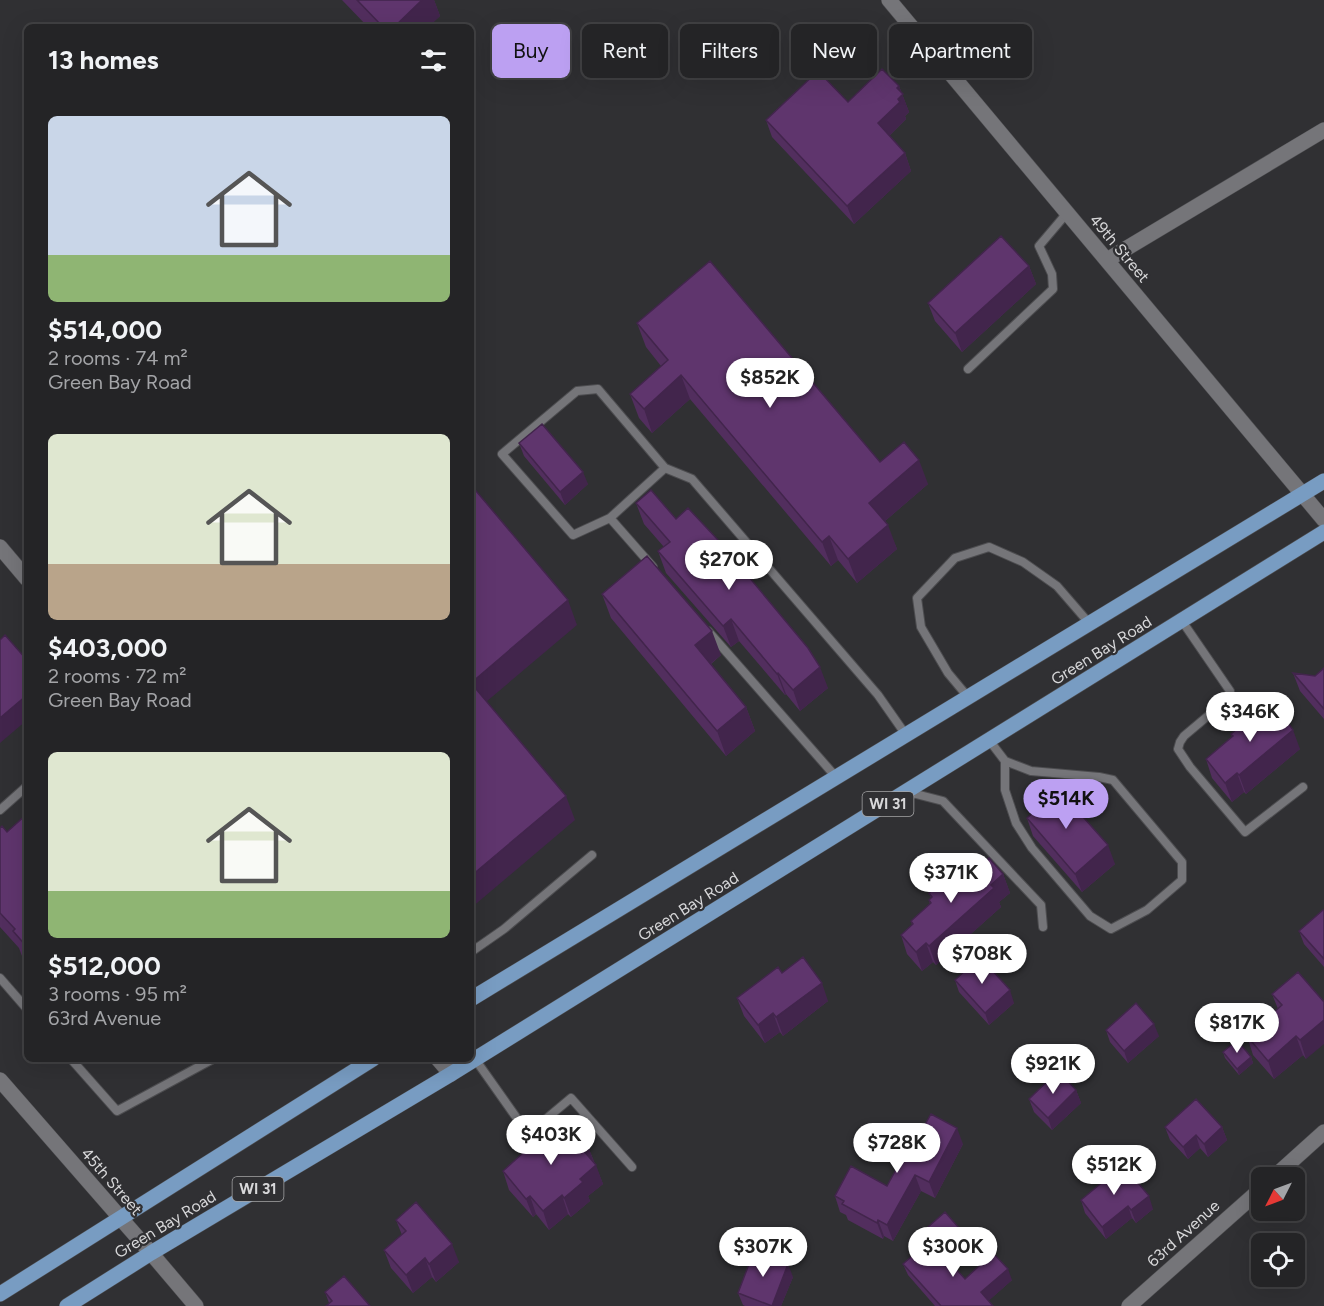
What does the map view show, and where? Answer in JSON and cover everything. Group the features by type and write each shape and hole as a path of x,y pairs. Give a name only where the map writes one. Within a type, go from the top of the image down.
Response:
{"main road":[{"name":"Green Bay Road","path":"474,997 1324,481"},
{"name":"Green Bay Road","path":"475,1059 1324,532"},
{"name":"Green Bay Road","path":"0,1294 368,1062"},
{"name":"Green Bay Road","path":"68,1306 150,1253 470,1062"}],"street":[{"name":"49th Street","path":"889,0 1324,520"},
{"path":"1107,260 1324,130"},
{"path":"0,547 24,575"},
{"path":"441,1062 451,1074"},
{"name":"45th Street","path":"0,1080 196,1306"},
{"path":"1285,1167 1324,1132"},
{"name":"63rd Avenue","path":"1129,1306 1251,1198"}],"lane":[{"path":"968,369 1053,289 1052,274 1039,246 1067,213"},
{"path":"665,468 610,518 573,535 502,454 577,391 598,389 665,468 692,479 878,695 906,735"},
{"path":"610,518 663,578"},
{"path":"968,697 948,673 921,627 917,598 954,558 989,547 1023,562 1057,586 1089,624"},
{"path":"700,621 836,777"},
{"path":"1182,621 1230,691 1228,699 1184,736 1180,742 1178,749 1190,767 1245,832 1303,787"},
{"path":"989,740 1005,761 1030,771 1113,780 1182,862 1182,880 1147,910 1111,929 1090,916 1032,848 1016,823 1005,790 1005,761"},
{"path":"0,810 24,789"},
{"path":"908,792 943,801 1041,904 1043,927"},
{"path":"474,950 504,929 592,855"},
{"path":"0,978 24,1006"},
{"path":"0,994 9,988"},
{"path":"475,1059 528,1134 571,1098 632,1167"},
{"path":"74,1062 117,1111 207,1062"}],"building":[{"path":"357,0 422,0 397,24 380,24"},
{"path":"882,69 899,86 897,88 903,94 898,99 900,102 878,123 905,153 847,206 766,120 811,78 825,78 848,102 873,78 877,78 877,74"},
{"path":"1001,236 1029,266 955,333 928,303"},
{"path":"710,261 880,462 904,442 919,460 869,503 888,525 848,559 829,536 822,542 681,375 644,409 630,394 668,360 637,323"},
{"path":"542,424 583,472 560,492 519,443"},
{"path":"474,489 568,600 474,680"},
{"path":"651,490 676,519 688,508 718,540 808,648 820,667 793,690 731,619 723,626 658,551 670,542 636,503"},
{"path":"647,556 712,631 695,645 746,707 717,731 602,594"},
{"path":"5,635 24,657 24,698 0,718 0,640"},
{"path":"1324,668 1324,709 1293,673 1315,676"},
{"path":"474,687 566,796 474,873"},
{"path":"1273,704 1293,730 1239,775 1237,773 1225,783 1206,759 1254,715 1257,717"},
{"path":"1043,790 1050,797 1059,790 1108,845 1075,874 1027,818 1036,810 1030,801"},
{"path":"24,817 24,944 13,931 15,929 0,913 0,828 2,826 7,832"},
{"path":"989,858 1003,874 991,885 994,888 929,946 926,943 916,952 901,935 913,924 911,921 931,903 929,900 932,897 929,893 942,881 945,884 950,880 952,884 974,864 978,868"},
{"path":"1324,911 1324,959 1299,931"},
{"path":"803,957 822,983 776,1017 773,1013 758,1025 737,998 778,967 782,973"},
{"path":"980,957 1010,990 985,1013 955,980"},
{"path":"1298,972 1324,1002 1324,1020 1300,1040 1296,1036 1268,1061 1247,1036 1282,1005 1272,994"},
{"path":"1136,1003 1154,1024 1124,1051 1106,1030"},
{"path":"1237,1040 1251,1057 1237,1069 1223,1052"},
{"path":"1058,1071 1076,1090 1048,1118 1029,1099"},
{"path":"1196,1099 1222,1127 1204,1144 1196,1135 1183,1147 1165,1127"},
{"path":"931,1114 957,1128 929,1182 915,1175 887,1225 878,1220 877,1223 842,1204 844,1201 835,1196 851,1166 887,1186 911,1142 914,1144"},
{"path":"568,1122 587,1144 582,1149 596,1165 580,1179 583,1182 564,1198 562,1195 543,1211 530,1196 526,1199 503,1171 523,1153 521,1151 548,1128 554,1135"},
{"path":"1123,1165 1149,1196 1131,1210 1128,1206 1102,1227 1081,1200"},
{"path":"416,1202 452,1244 429,1264 425,1258 406,1275 384,1250 406,1231 396,1220"},
{"path":"945,1212 959,1228 942,1242 928,1227"},
{"path":"930,1240 965,1279 993,1253 1008,1269 981,1292 993,1306 941,1306 903,1264"},
{"path":"754,1251 788,1264 772,1306 738,1293"},
{"path":"344,1276 370,1306 326,1306 332,1301 325,1292"}]}
